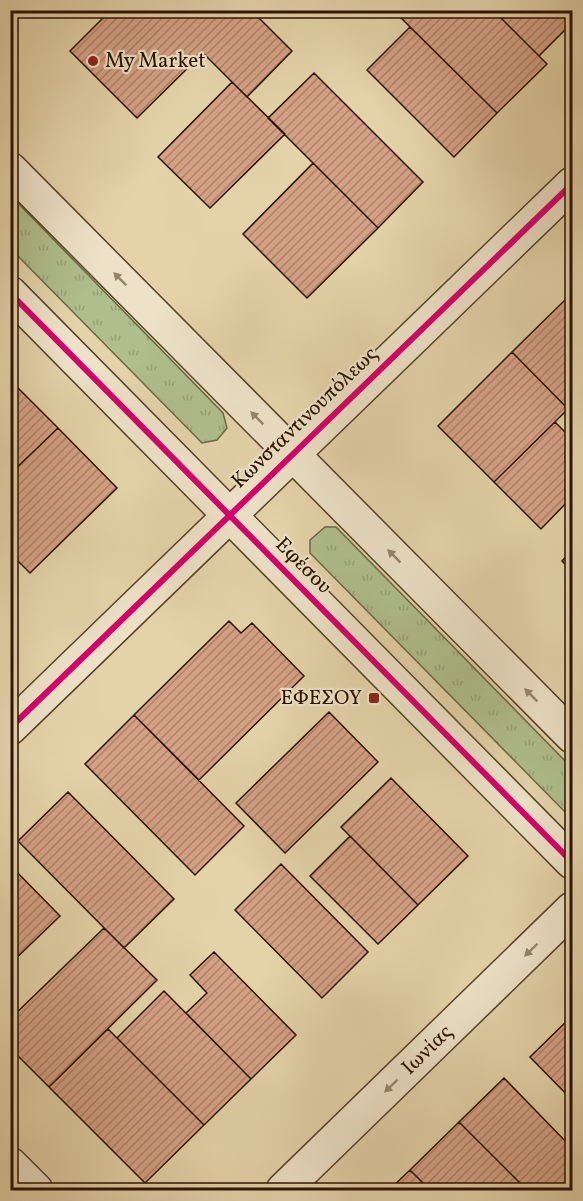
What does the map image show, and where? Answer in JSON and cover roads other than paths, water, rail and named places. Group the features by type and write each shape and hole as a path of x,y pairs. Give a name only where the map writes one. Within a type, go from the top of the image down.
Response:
{"street":[{"path":"10,169 573,736"},
{"name":"Κωνσταντινουπόλεως","path":"10,728 573,184"},
{"name":"Εφέσου","path":"10,293 573,862"},
{"name":"Ιωνίας","path":"284,1191 573,909"},
{"path":"10,1164 36,1191"}],"place":[{"name":"My Market","path":"93,61"},
{"name":"ΕΦΕΣΟΥ","path":"374,698"}]}
